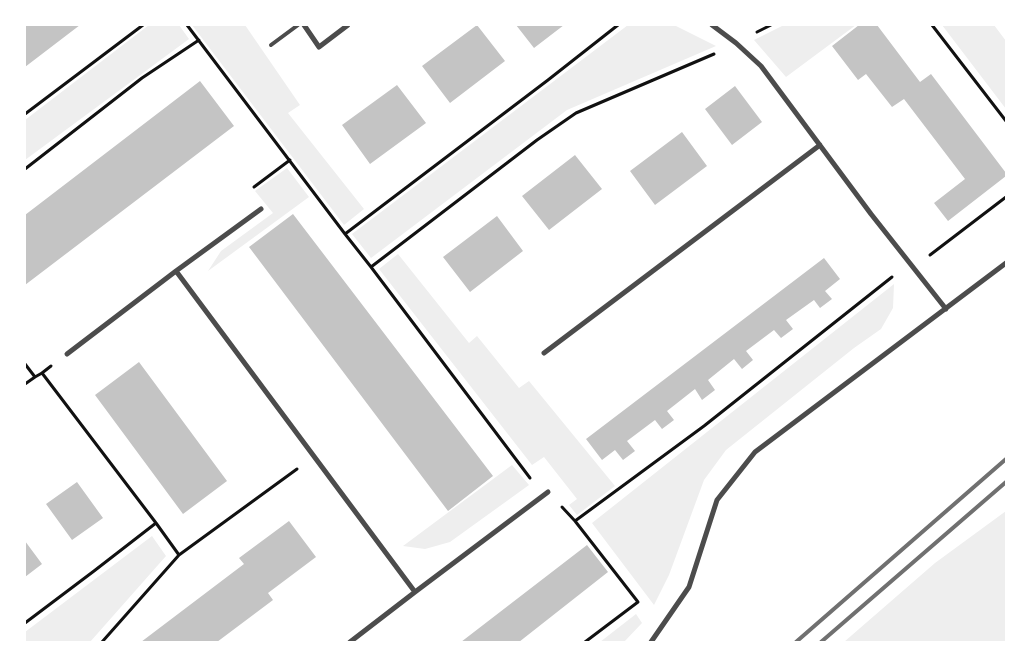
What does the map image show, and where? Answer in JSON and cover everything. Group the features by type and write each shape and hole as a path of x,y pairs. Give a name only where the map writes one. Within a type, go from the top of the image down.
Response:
{"street":[{"path":"304,25 319,47 348,25"},
{"path":"712,25 736,43 761,66 911,266 946,309"},
{"path":"544,353 820,146"},
{"path":"67,354 261,209"},
{"path":"651,642 689,586 717,500 755,452 1006,263"},
{"path":"176,271 415,592"},
{"path":"350,642 548,492"}],"lane":[{"path":"271,45 298,25"}],"path":[{"path":"25,114 143,25"},
{"path":"187,25 532,481"},
{"path":"345,234 618,25"},
{"path":"932,25 1006,121"},
{"path":"25,169 142,78 199,40"},
{"path":"371,267 537,140 576,113 722,51 736,43"},
{"path":"261,209 248,192 290,160"},
{"path":"575,522 704,426 892,276 930,255 1006,197"},
{"path":"25,364 35,378"},
{"path":"25,384 42,373 179,556"},
{"path":"102,642 179,556 313,457"},
{"path":"569,501 562,508 638,602 585,642"},
{"path":"25,622 156,523"}],"shaded area":[{"path":"149,25 179,25 189,39 25,160 25,120"},
{"path":"192,25 245,25 300,105 288,113 364,209 344,225"},
{"path":"628,25 674,25 716,46 567,110 371,258 352,234"},
{"path":"784,25 856,25 786,77 754,40"},
{"path":"942,25 994,25 1006,41 1006,109"},
{"path":"287,168 309,197 208,271 221,251 273,213 255,191"},
{"path":"398,254 469,343 477,336 519,388 529,381 615,486 577,515 569,505 577,499 544,457 532,465 379,269"},
{"path":"894,284 893,308 881,329 854,348 726,450 704,480 669,575 654,605 592,523"},
{"path":"512,465 529,485 450,542 425,549 403,546"},
{"path":"1006,511 1006,642 844,642 935,563"},
{"path":"152,536 166,556 90,642 25,642 25,632"},
{"path":"636,614 642,623 624,642 600,642"}],"building":[{"path":"25,25 80,25 25,67"},
{"path":"477,25 505,61 450,103 422,66"},
{"path":"516,25 564,25 534,48"},
{"path":"859,25 877,25 920,82 931,74 1006,173 1006,176 948,221 934,203 965,179 904,99 892,107 866,74 858,80 832,46"},
{"path":"200,81 234,126 25,285 25,215"},
{"path":"397,85 426,123 370,164 342,125"},
{"path":"735,86 762,122 732,145 705,109"},
{"path":"682,132 707,166 655,205 630,171"},
{"path":"575,155 602,189 549,230 522,196"},
{"path":"293,214 493,476 448,511 249,247"},
{"path":"497,216 523,251 470,292 443,257"},
{"path":"824,258 840,279 825,291 832,299 820,308 814,300 786,320 793,329 781,338 774,330 746,351 753,360 742,369 734,359 708,380 715,390 702,400 695,389 667,411 674,420 662,429 655,420 627,441 635,451 623,460 615,450 602,460 586,439"},
{"path":"139,362 227,481 183,514 95,395"},
{"path":"77,482 103,518 72,540 46,504"},
{"path":"289,521 316,557 268,593 273,600 217,642 141,642 244,564 239,558"},
{"path":"25,541 42,564 25,577"},
{"path":"587,545 608,572 519,642 461,642"}],"railway":[{"path":"796,642 1006,459"},
{"path":"821,642 1006,482"}]}
